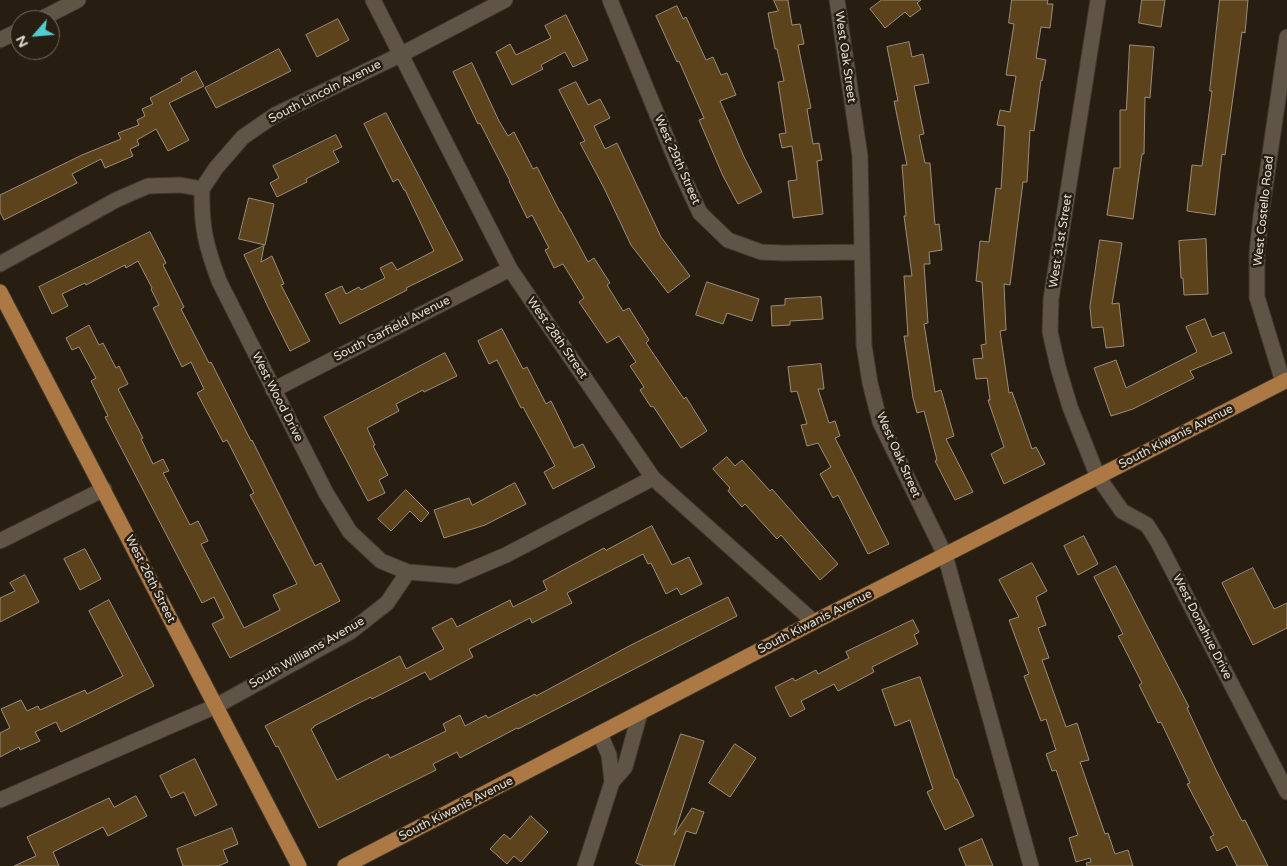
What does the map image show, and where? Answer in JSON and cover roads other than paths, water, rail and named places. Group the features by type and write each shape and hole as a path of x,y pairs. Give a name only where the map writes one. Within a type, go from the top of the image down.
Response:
{"main road":[{"name":"West 26th Street","path":"0,292 299,866"},
{"name":"South Kiwanis Avenue","path":"345,866 814,622 1285,381"}],"street":[{"path":"58,10 78,0"},
{"name":"West 28th Street","path":"373,0 510,269 653,478 814,622"},
{"name":"South Lincoln Avenue","path":"202,189 216,168 243,137 275,115 402,54 505,0"},
{"name":"West 29th Street","path":"610,0 679,168 700,213 728,240 761,252 862,252"},
{"name":"West Oak Street","path":"837,0 860,156 864,345 870,383 880,422 945,555 1031,866"},
{"name":"West 31st Street","path":"1098,0 1051,299 1050,332 1070,407 1098,477"},
{"name":"West Costello Road","path":"1285,381 1257,297 1261,215 1285,62 1287,37"},
{"path":"0,264 116,200 148,186 181,185 202,189"},
{"name":"West Wood Drive","path":"202,189 201,215 206,246 218,281 326,493 350,532 381,560 408,572"},
{"name":"South Garfield Avenue","path":"273,390 510,269"},
{"name":"West Donahue Drive","path":"1098,477 1122,511 1147,525 1158,542 1287,792"},
{"path":"408,572 457,576 506,555 653,478"},
{"path":"0,541 104,489"},
{"name":"South Williams Avenue","path":"0,800 216,706 350,632 387,603 408,572"},
{"path":"612,782 625,767 640,713"},
{"path":"585,866 612,782 610,755 600,734"}]}
